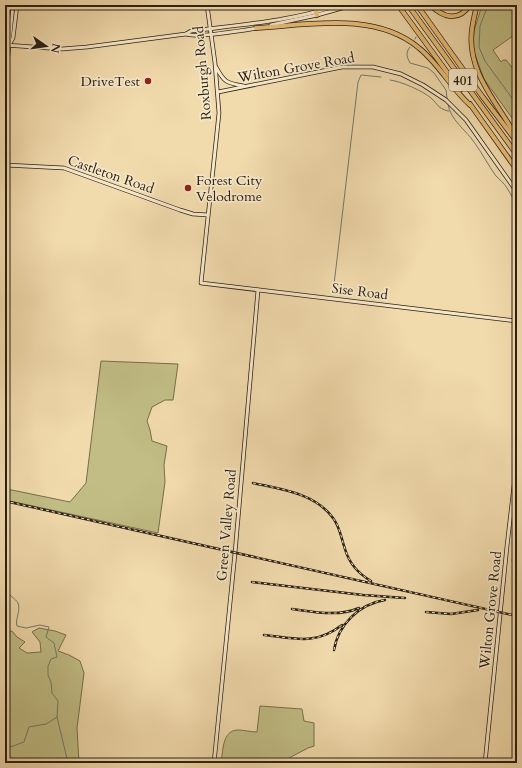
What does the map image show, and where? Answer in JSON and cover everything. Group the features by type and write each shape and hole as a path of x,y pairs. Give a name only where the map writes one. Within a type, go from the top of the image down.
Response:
{"highway":[{"path":"315,5 317,13"},
{"path":"398,5 517,170"},
{"name":"401","path":"408,5 517,155"},
{"name":"401","path":"417,5 517,142"},
{"path":"430,5 437,12 446,16 455,16 461,14 470,5"},
{"path":"477,5 472,29 472,53 479,76 517,138"},
{"path":"256,28 346,23 382,29 400,35 419,47 432,60 462,98 470,105"}],"main road":[{"path":"5,82 7,45 13,5"},
{"path":"7,45 13,38 17,5"},
{"name":"Roxburgh Road","path":"201,283 219,113 218,92 207,5"},
{"path":"7,45 62,49 87,47 186,34 191,31 317,13 338,5"},
{"path":"186,34 191,36 256,28 353,5"},
{"path":"214,63 222,78 227,82 246,87"},
{"name":"Wilton Grove Road","path":"218,92 342,68 373,67 401,74 423,85 446,100 466,120 517,192"},
{"name":"Castleton Road","path":"5,165 64,168 180,210 193,214 208,215"},
{"name":"Sise Road","path":"201,283 517,321"},
{"name":"Green Valley Road","path":"214,763 235,553 258,290"},
{"name":"Wilton Grove Road","path":"485,763 517,460"}],"shaded area":[{"path":"482,5 517,5 517,33 493,50 501,62 506,60 515,71 517,70 517,125 484,79 474,52 474,31"},
{"path":"101,361 178,364 173,400 165,400 152,407 147,421 152,441 167,446 164,465 165,482 158,533 5,500 5,490 7,489 70,502 86,483"},
{"path":"517,516 517,564 512,562"},
{"path":"39,628 66,635 58,651 80,661 84,673 77,728 79,763 5,763 5,633 12,631 17,637 25,642 19,648 27,653 41,652 40,642 32,632"},
{"path":"260,706 302,709 304,721 314,723 314,746 289,758 287,763 221,763 224,742 229,734 238,730 257,732"}],"waterway":[{"path":"488,5 480,26 479,47 485,61 517,105"},
{"path":"410,47 407,51 410,63 428,68 434,73 446,90 447,98"},
{"path":"333,293 358,82 361,75 381,77"},
{"path":"390,80 400,82 417,89 431,98 442,109 449,111"},
{"path":"448,104 449,110 455,120 477,146 496,176 506,186 517,207"},
{"path":"5,589 16,600 19,606 17,626 26,628 40,625 49,627 46,637 54,643 57,657 51,659 48,666 48,675 51,682 52,693 58,701 57,717 46,724 29,727 24,742 5,749"},
{"path":"57,717 68,763"}],"railway":[{"path":"253,483 296,493 317,503 326,510 337,525 347,554 352,563 362,575 371,581"},
{"path":"5,501 517,616"},
{"path":"252,582 363,595 405,598"},
{"path":"334,650 340,632 351,617 367,606 385,600"},
{"path":"292,609 335,613 351,611 359,608"},
{"path":"426,612 451,614 478,610"},
{"path":"264,635 295,639 313,638 332,632 342,625"}],"place":[{"name":"DriveTest","path":"148,81"},
{"name":"Forest City Velodrome","path":"188,188"}]}
